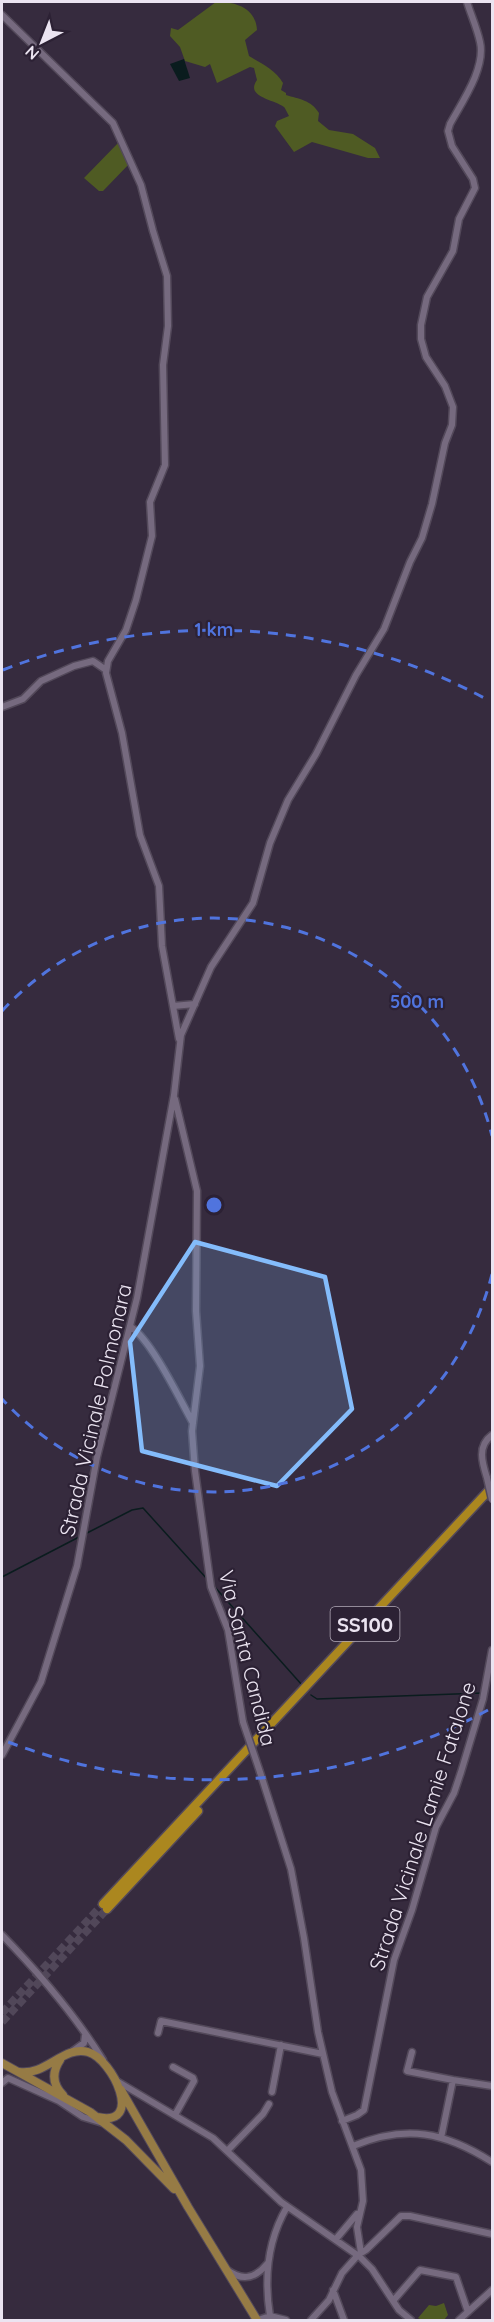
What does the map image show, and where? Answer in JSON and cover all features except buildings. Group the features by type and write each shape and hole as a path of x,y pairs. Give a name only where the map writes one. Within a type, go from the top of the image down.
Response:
{"highway":[{"name":"SS100","path":"492,1486 105,1906 492,1494"}],"main road":[{"path":"188,2207 140,2153 104,2123 64,2097 2,2063 19,2072 32,2073 72,2051 84,2051 94,2054 107,2066 188,2207 257,2320"},
{"path":"63,2057 55,2068 54,2079 58,2090 64,2097"},
{"path":"96,2117 111,2118 118,2114 122,2104 121,2090"}],"street":[{"path":"179,1042 214,962 253,903 270,843 288,800 313,759 356,675 384,628 422,538 432,504 445,443 452,425 453,407 445,386 426,357 421,330 427,297 453,251 459,219 475,188 473,179 452,146 448,131 476,75 481,59 481,43 467,2"},
{"path":"2,15 113,123 144,192 166,271 169,300 163,365 165,465 150,502 152,536 134,609 126,630 108,661 106,670 122,733 140,835 159,886 162,946 179,1042 174,1095"},
{"path":"2,707 23,699 41,681 74,666 93,661 106,670"},
{"path":"173,1006 195,1004"},
{"name":"Via Santa Candida","path":"174,1095 197,1191 196,1311 200,1366 193,1424 196,1480 211,1583 228,1630 243,1722 291,1869 323,2054 362,2180 363,2200 357,2227 360,2254"},
{"name":"Strada Vicinale Polmonara","path":"2,1755 37,1693 53,1649 77,1566 97,1457 131,1327 174,1095"},
{"path":"169,1122 180,1120"},
{"path":"131,1327 155,1357 193,1424"},
{"path":"492,1435 485,1442 482,1450 492,1500"},
{"name":"Strada Vicinale Lamie Fatalone","path":"342,2121 364,2110 394,1960 412,1910 436,1827 456,1786 485,1693 492,1650"},
{"path":"2,1935 47,1984 107,2066"},
{"path":"158,2033 160,2021 323,2054"},
{"path":"72,2051 84,2043 86,2037 84,2032"},
{"path":"272,2092 281,2045"},
{"path":"412,2052 407,2071 492,2086"},
{"path":"173,2067 194,2078 175,2115"},
{"path":"2,2083 8,2078 59,2101 83,2117 104,2123"},
{"path":"115,2080 213,2138 287,2207 360,2254 399,2310 411,2320"},
{"path":"441,2138 453,2080"},
{"path":"228,2150 263,2114 269,2104"},
{"path":"353,2146 377,2136 399,2133 441,2138 471,2149 492,2162"},
{"path":"270,2316 267,2286 268,2263 277,2227 287,2207"},
{"path":"336,2239 360,2212"},
{"path":"311,2320 329,2300 337,2279 360,2254 402,2216 492,2234"},
{"path":"226,2269 239,2277 249,2277 260,2272 268,2263"},
{"path":"393,2301 420,2271 456,2277 468,2312"},
{"path":"333,2290 344,2320"},
{"path":"459,2320 492,2290"},
{"path":"399,2310 399,2320"},
{"path":"257,2320 270,2316 286,2320"}],"highlighted area":[{"path":"195,1242 325,1277 352,1409 277,1486 142,1451 130,1342"}],"green space":[{"path":"216,2 243,7 253,16 257,30 245,40 249,56 276,74 283,83 281,90 286,95 308,103 319,113 318,121 329,130 353,134 375,148 380,158 368,158 312,142 294,152 275,126 277,121 289,116 284,107 257,94 254,86 257,80 254,68 250,67 217,83 210,64 205,67 185,61 180,47 170,36 171,28 178,30"},
{"path":"120,141 131,162 103,191 99,191 84,178"},
{"path":"444,2303 448,2315 444,2320 418,2318 429,2305 436,2306"}],"shaded area":[{"path":"184,59 190,78 179,81 170,64"}],"waterway":[{"path":"87,1533 132,1510 143,1508 208,1580"},
{"path":"2,1577 79,1537"},
{"path":"213,1585 302,1685"},
{"path":"311,1695 317,1699 483,1693"}],"tunnel":[{"path":"2,2013 103,1904"},
{"path":"2,2022 107,1909"}]}
